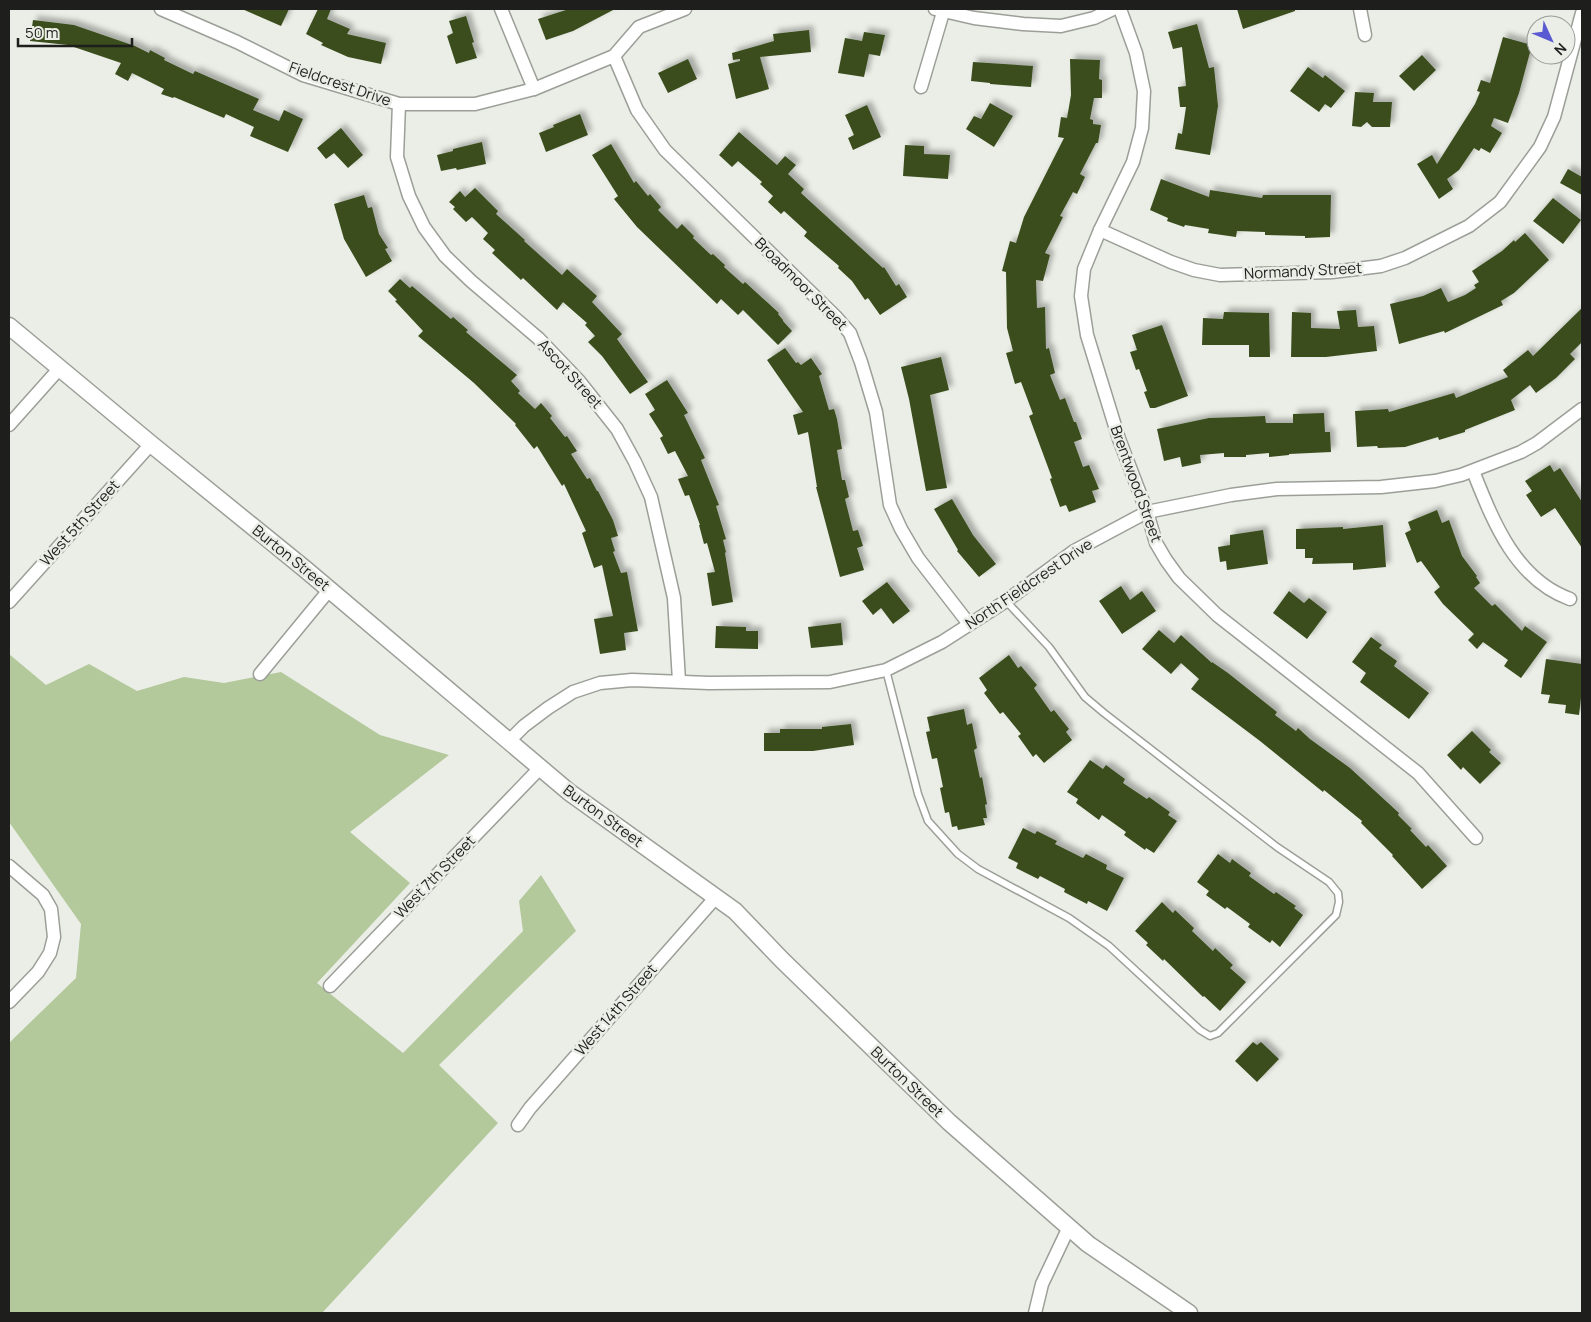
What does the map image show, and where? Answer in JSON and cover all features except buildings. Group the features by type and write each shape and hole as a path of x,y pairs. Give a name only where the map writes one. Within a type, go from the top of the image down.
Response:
{"street":[{"name":"Fieldcrest Drive","path":"161,9 237,42 303,75 399,104 475,104 534,89 614,56 639,27 685,9"},
{"path":"502,9 534,89"},
{"path":"921,87 940,9 974,18 1061,26 1094,18 1113,9"},
{"name":"Brentwood Street","path":"1120,9 1136,53 1144,91 1142,128 1133,162 1084,268 1081,296 1087,336 1119,439 1147,512 1156,543 1179,578 1217,615 1418,773 1476,838"},
{"path":"1360,9 1365,35"},
{"name":"Normandy Street","path":"1100,230 1170,262 1194,270 1220,275 1332,272 1381,266 1405,258 1469,226 1500,202 1540,147 1554,117 1582,13"},
{"name":"Broadmoor Street","path":"614,56 637,110 665,150 835,316 850,333 876,412 890,505 918,558 969,624"},
{"name":"Ascot Street","path":"399,104 397,157 409,196 424,228 445,256 471,281 538,338 579,381 616,429 635,462 651,497 674,598 679,681"},
{"name":"Burton Street","path":"9,326 59,369 330,589 569,792 736,911 782,960 948,1122 1088,1244 1189,1313"},
{"path":"9,425 59,369"},
{"name":"North Fieldcrest Drive","path":"509,741 524,726 573,692 600,683 632,680 719,684 830,682 886,670 942,642 1006,601 1074,551 1147,512 1232,495 1277,489 1409,485 1435,481 1505,459 1537,443 1582,409"},
{"name":"West 5th Street","path":"9,602 151,444"},
{"path":"1473,470 1495,524 1520,562 1544,586 1556,594 1570,599"},
{"path":"260,674 330,589"},
{"name":"West 7th Street","path":"330,986 540,768"},
{"path":"9,866 43,895 52,916 54,938 50,953 38,972 9,1002"},
{"name":"West 14th Street","path":"518,1125 530,1108 716,897"},
{"path":"1034,1313 1042,1284 1069,1227"}],"lane":[{"path":"886,670 918,794 928,821 958,854 978,869 1069,918 1109,946 1200,1030 1210,1036 1218,1033 1336,915 1340,902 1338,893 1329,882 1277,847 1104,714 1085,697 1049,647 1006,601"}],"green space":[{"path":"9,654 46,685 89,664 137,691 184,677 224,683 281,672 380,735 449,755 350,832 410,883 317,983 403,1053 523,931 519,901 541,875 576,931 439,1065 498,1123 322,1313 9,1313 9,1043 76,978 81,924 9,822"}]}
